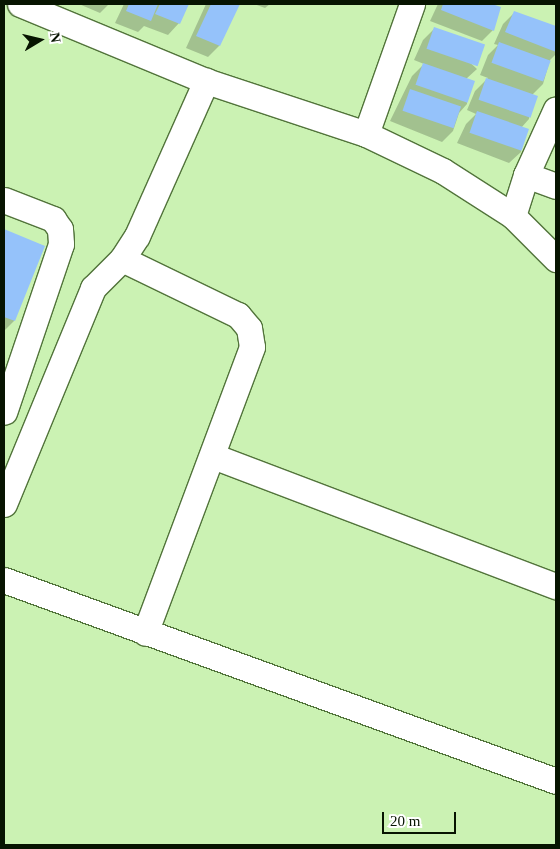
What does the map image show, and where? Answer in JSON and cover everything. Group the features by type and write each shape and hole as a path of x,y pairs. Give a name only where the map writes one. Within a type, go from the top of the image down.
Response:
{"street":[{"path":"20,4 206,81 366,134 443,171 513,216 556,259"},
{"path":"366,134 412,4"},
{"path":"4,504 92,288 122,259 137,236 206,81"},
{"path":"513,216 526,174 556,108"},
{"path":"526,174 556,186"},
{"path":"4,200 53,219 60,228 62,244 7,395 38,422"},
{"path":"122,259 238,314 249,328 252,347 213,456 145,633"},
{"path":"213,456 556,586"},
{"path":"4,580 145,633 556,781"}],"building":[{"path":"129,4 158,4 151,21 126,11"},
{"path":"160,4 189,4 180,24 155,14"},
{"path":"211,4 240,4 220,46 196,36"},
{"path":"443,4 492,4 501,7 494,31 441,10"},
{"path":"514,11 556,26 556,52 505,32"},
{"path":"434,27 485,45 478,66 427,49"},
{"path":"499,42 551,61 543,81 491,63"},
{"path":"423,63 475,81 468,103 416,85"},
{"path":"486,78 538,96 531,118 479,100"},
{"path":"410,89 461,107 454,128 403,111"},
{"path":"477,111 529,129 522,151 470,133"},
{"path":"4,229 45,246 15,321 4,317"}]}
